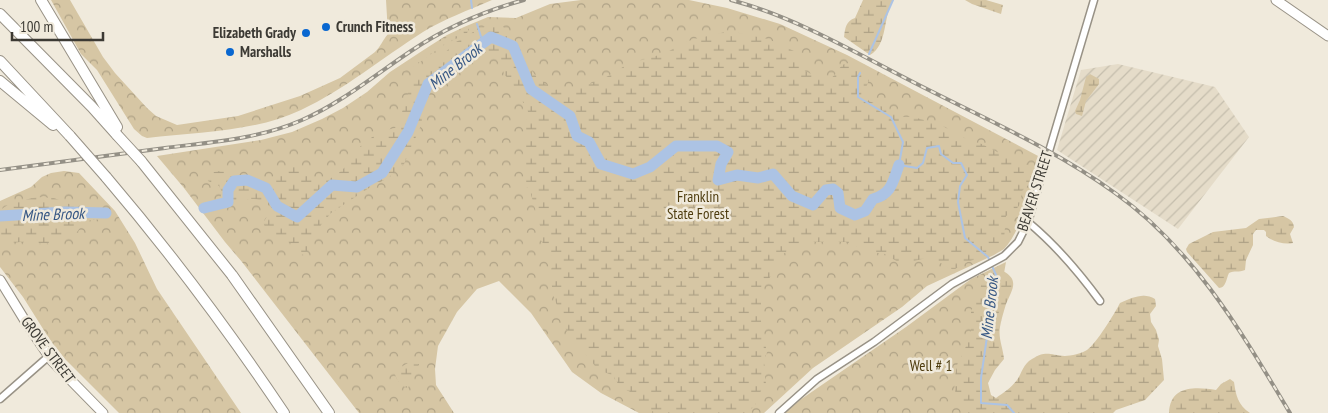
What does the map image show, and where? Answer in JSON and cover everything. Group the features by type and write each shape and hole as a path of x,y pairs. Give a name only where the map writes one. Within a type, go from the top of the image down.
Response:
{"highway":[{"path":"41,0 118,134"},
{"path":"0,14 118,134 141,161 232,275 329,413"},
{"path":"0,61 96,165 179,264 234,339 284,413"},
{"path":"0,81 69,137"}],"main road":[{"path":"1276,0 1328,36"},
{"name":"GROVE STREET","path":"0,280 49,356 103,413"}],"street":[{"name":"BEAVER STREET","path":"779,413 793,399 829,371 874,342 952,284 1013,249 1028,222 1094,0"},
{"path":"1028,222 1052,242 1082,276 1100,301"},
{"path":"0,398 49,356"}],"shaded area":[{"path":"1118,64 1215,87 1249,137 1178,229 1057,150 1081,70"}],"green space":[{"path":"51,0 70,0 103,57 115,73 156,116 177,125 238,116 300,96 340,78 375,52 388,34 386,0 492,0 431,27 332,93 301,110 265,123 245,127 147,138 134,129 97,70 81,54"},
{"name":"Franklin State Forest","path":"581,0 689,0 727,8 780,24 847,55 1040,157 1026,206 1016,231 1004,249 927,286 902,307 813,368 764,413 639,413 601,393 572,372 531,313 499,281 477,289 457,312 438,346 435,369 436,385 454,413 359,413 157,156 261,140 292,132 343,108 367,92 390,72 447,35 464,27 488,17 516,18 550,4"},
{"path":"863,0 893,0 883,37 876,50 870,55 844,37 846,25 855,18"},
{"path":"965,0 986,0 1003,5 1001,14 972,4"},
{"path":"494,23 507,30 535,75 554,90 584,86 603,79 628,64 666,53 694,39 730,31 768,39 794,51 798,55 805,71 823,80 833,77 841,66 845,64 857,66 870,76 863,93 869,101 888,109 899,117 913,117 939,124 970,141 982,144 1005,156 1027,164 1033,171 1033,180 1022,191 1019,206 1006,216 1004,239 1000,248 988,249 981,257 955,269 950,269 936,260 926,258 906,263 898,262 885,254 872,252 846,242 808,242 793,247 779,257 775,263 774,272 764,285 761,293 761,321 767,353 764,362 767,370 765,376 766,384 754,406 745,413 656,413 641,406 638,395 620,386 614,376 597,369 574,343 564,326 552,291 549,276 554,263 552,256 540,239 541,229 530,191 526,186 523,164 526,151 525,129 528,111 512,83 504,74 500,57 494,51 484,52 463,59 451,70 436,79 421,109 422,123 404,164 388,178 331,213 310,241 308,252 305,255 299,254 297,249 291,244 268,233 263,223 272,208 264,202 256,199 243,200 214,214 207,209 207,205 220,199 222,192 219,186 208,181 207,176 213,172 228,172 260,180 267,179 290,166 294,166 309,170 310,178 315,180 330,179 335,176 370,138 395,128 399,122 410,86 413,83 456,42"},
{"path":"465,28 469,29 467,33 442,46 416,65 404,71 402,70 402,66 431,46"},
{"path":"1090,74 1099,79 1099,84 1086,101 1082,116 1076,114 1075,111 1086,77"},
{"path":"64,171 79,173 115,211 135,243 157,289 241,413 119,413 64,358 50,340 23,297 0,267 0,201 31,187 42,177"},
{"path":"37,197 54,198 84,210 101,208 107,213 102,219 85,221 77,232 62,240 45,244 20,242 0,244 0,210 11,203"},
{"path":"1283,216 1293,223 1294,227 1290,234 1293,243 1286,244 1276,241 1266,236 1264,230 1256,230 1253,234 1253,245 1246,260 1245,270 1229,273 1221,288 1187,252 1186,249 1189,244 1213,232 1246,228 1259,219"},
{"name":"Well # 1","path":"1006,262 979,413 785,413 800,400 906,327 971,279"},
{"path":"997,271 1003,271 1008,274 1013,282 1013,286 1000,327 1004,359 988,383 991,395 996,398 1010,388 1027,363 1037,356 1048,354 1067,356 1087,350 1110,321 1120,303 1142,296 1155,299 1156,306 1150,314 1151,322 1159,340 1158,346 1162,359 1164,380 1145,400 1116,410 1113,413 962,413 963,406 955,391 954,382 957,365 971,336 971,311 975,297 989,275"},
{"path":"408,363 419,364 408,388 399,382 394,371"},
{"path":"1230,379 1234,382 1240,403 1250,413 1169,413 1170,404 1179,393 1185,390 1200,388 1216,390 1221,384"}],"waterway":[{"path":"471,0 472,8"},
{"path":"869,54 893,0"},
{"path":"477,24 483,43"},
{"name":"Mine Brook","path":"204,208 228,202 228,190 234,181 247,180 266,188 277,206 297,217 332,185 357,187 382,173 408,132 428,84 491,37 513,46 531,89 570,116 577,136 589,142 601,164 633,174 650,167 676,146 717,146 728,152 721,164 718,180 737,175 758,178 773,174 792,196 813,205 826,190 833,189 838,193 840,208 855,215 865,211 873,199 888,190 899,165"},
{"name":"Mine Brook","path":"860,73 858,77 858,97 891,117 903,142 899,165 917,168 923,163 927,148 939,146 941,154 953,163 961,163 967,175 960,186 958,202 965,238 988,257 996,275 981,378 981,403 1007,405 1014,413"},
{"name":"Mine Brook","path":"0,216 65,212 106,213"}],"railway":[{"path":"0,170 235,139 269,132 302,120 330,105 437,35 494,9 524,0"},
{"path":"731,0 778,16 846,47 1042,147 1115,193 1143,215 1192,266 1234,323 1290,413"}],"place":[{"name":"Crunch Fitness","path":"326,27"},
{"name":"Elizabeth Grady","path":"306,33"},
{"name":"Marshalls","path":"230,52"}]}
